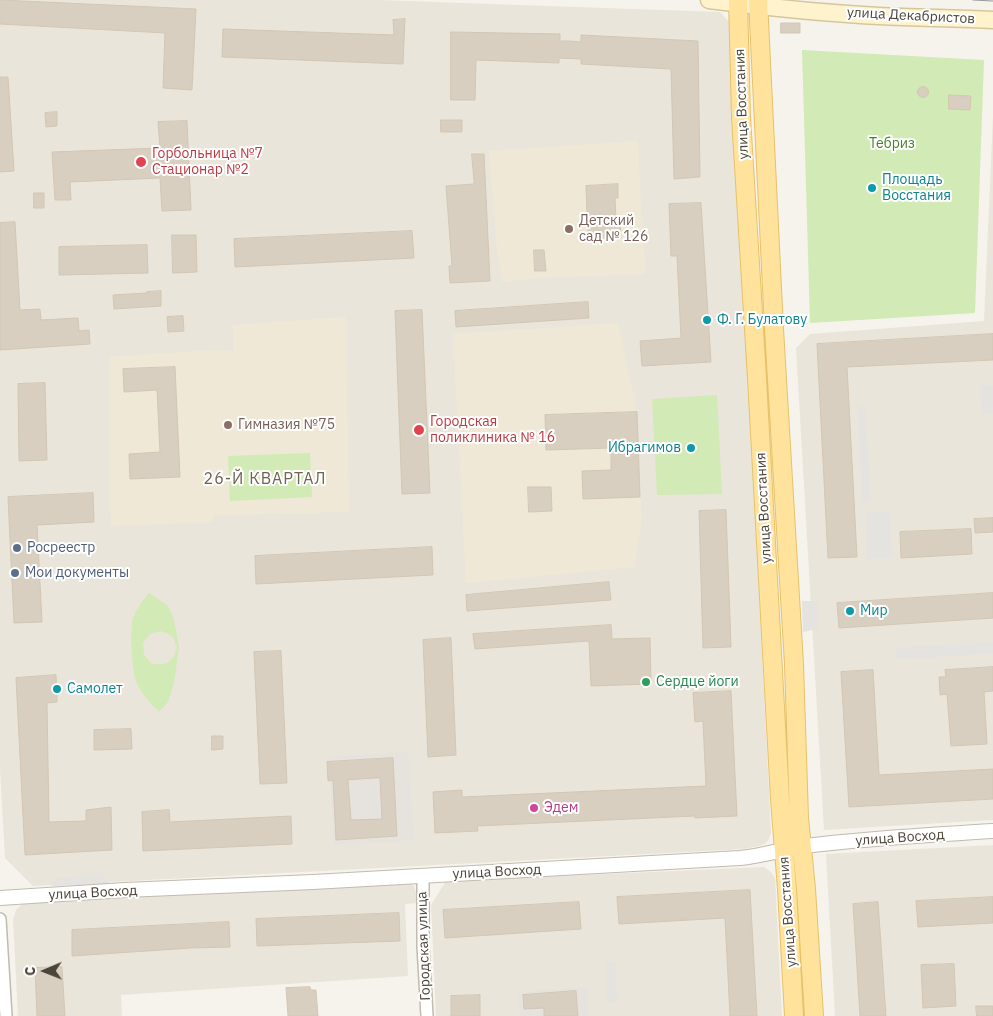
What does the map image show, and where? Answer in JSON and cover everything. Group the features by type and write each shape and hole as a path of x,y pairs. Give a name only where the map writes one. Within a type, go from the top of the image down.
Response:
{"main road":[{"name":"улица Декабристов","path":"709,0 758,3 871,15 993,20"},
{"name":"улица Восстания","path":"738,2 742,136 784,851 788,889 794,1016"},
{"name":"улица Восстания","path":"758,3 773,309 794,664 799,818 814,1016"}],"street":[{"name":"улица Восход","path":"0,898 740,858 802,847 883,838 993,831"},
{"name":"Городская улица","path":"422,876 427,1016"},
{"path":"0,920 6,1016"}],"shaded area":[{"path":"0,0 379,0 720,12 730,23 771,832 766,843 744,849 33,886 5,858 0,770"},
{"path":"993,116 993,820 824,830 796,348 810,334 984,321"},
{"name":"Детский сад № 126","path":"638,141 646,274 538,278 502,282 497,250 489,151"},
{"name":"Гимназия №75","path":"346,317 349,512 213,515 213,522 111,526 109,479 110,357 211,350 233,351 233,325"},
{"path":"618,323 637,412 642,520 634,567 466,583 453,334"},
{"path":"980,385 993,385 993,414 982,414"},
{"path":"858,405 865,406 871,499 862,504"},
{"path":"890,511 892,558 867,559 866,513"},
{"path":"802,601 817,601 818,629 803,632"},
{"path":"993,642 993,654 897,659 896,648"},
{"path":"408,752 414,840 334,845 328,757"},
{"path":"993,845 993,1016 835,1016 826,854"},
{"path":"764,867 775,878 782,1016 436,1016 431,905 446,881"},
{"path":"101,875 110,884 51,886 58,878"},
{"path":"410,883 414,886 417,903 405,904 408,976 121,995 122,1016 18,1016 13,920 16,910 23,903"},
{"path":"616,962 617,1001 607,1002 606,963"},
{"path":"588,987 588,1016 520,1016 518,993"}],"green space":[{"name":"Тебриз","path":"802,50 984,60 975,313 810,323"},
{"path":"717,395 722,494 657,495 652,399"},
{"path":"310,453 312,497 230,501 228,456"},
{"path":"149,593 168,606 174,620 179,647 174,683 168,702 159,712 146,698 138,685 132,661 131,628 134,615","holes":["161,631 172,636 177,647 172,659 166,663 152,664 144,655 143,643 150,634"]}],"building":[{"path":"0,0 196,9 192,90 163,88 165,33 0,24"},
{"path":"405,19 403,64 222,57 223,29 394,35 393,20"},
{"path":"781,23 800,23 800,33 781,33"},
{"path":"451,32 560,34 560,41 581,42 581,35 698,41 700,177 674,179 671,69 581,64 581,59 559,58 559,63 476,60 475,100 451,100"},
{"path":"0,77 8,77 14,171 0,172"},
{"path":"923,86 929,92 923,98 917,92"},
{"path":"949,95 971,96 970,110 949,109"},
{"path":"57,112 57,126 46,127 45,113"},
{"path":"441,120 462,120 462,132 441,132"},
{"path":"187,121 191,210 162,211 160,178 70,182 71,200 55,200 52,152 160,148 158,122"},
{"path":"472,154 484,154 490,281 450,283 449,266 452,266 446,186 474,184"},
{"path":"618,184 618,198 615,198 616,220 620,220 621,238 588,239 586,186"},
{"path":"34,193 44,193 44,208 34,208"},
{"path":"701,203 711,362 642,366 640,341 681,338 677,256 671,256 669,204"},
{"path":"15,222 20,310 40,309 41,320 78,318 79,331 89,330 90,344 0,350 0,223"},
{"path":"412,231 414,258 235,267 234,239"},
{"path":"172,235 196,235 197,272 173,273"},
{"path":"147,245 148,273 59,275 59,247"},
{"path":"534,250 544,250 546,271 535,271"},
{"path":"161,291 161,306 114,309 113,295"},
{"path":"588,302 589,318 456,327 455,311"},
{"path":"422,310 430,493 402,494 395,311"},
{"path":"183,316 184,331 168,332 167,317"},
{"path":"993,334 993,360 847,367 857,557 828,558 817,344"},
{"path":"175,367 180,477 130,479 129,454 160,452 157,390 124,392 123,369"},
{"path":"45,383 47,460 19,461 18,384"},
{"path":"637,412 640,497 583,499 582,471 611,470 611,448 546,450 545,415"},
{"path":"528,487 551,487 552,511 529,512"},
{"path":"93,493 94,522 37,525 42,622 14,623 8,497"},
{"path":"726,510 731,647 703,648 699,511"},
{"path":"993,518 993,532 975,533 974,519"},
{"path":"971,529 972,554 901,558 900,532"},
{"path":"432,547 433,575 256,584 255,556"},
{"path":"609,582 611,600 467,611 466,595"},
{"path":"993,593 993,618 839,628 837,603"},
{"path":"611,625 612,639 650,638 651,684 591,686 589,641 475,649 473,634"},
{"path":"451,638 456,755 428,757 423,640"},
{"path":"281,651 287,783 260,784 254,652"},
{"path":"993,667 993,691 984,692 987,744 951,746 947,694 940,695 939,677 946,677 945,670"},
{"path":"873,670 879,775 993,769 993,799 849,807 841,672"},
{"path":"56,675 57,702 47,703 49,822 86,821 86,810 111,807 112,850 25,855 16,678"},
{"path":"731,691 737,816 695,818 695,816 477,826 478,831 435,833 433,792 462,790 462,797 706,786 703,721 695,722 693,693"},
{"path":"131,729 132,749 94,750 94,730"},
{"path":"212,736 223,736 223,749 212,750"},
{"path":"393,758 397,836 336,840 333,780 328,781 327,762","holes":["380,778 382,819 351,820 348,780"]},
{"path":"169,810 170,822 291,816 292,844 143,851 142,812"},
{"path":"750,890 757,1016 730,1016 725,918 619,924 617,897"},
{"path":"993,897 993,923 918,927 916,901"},
{"path":"579,902 581,929 445,938 443,910"},
{"path":"878,902 886,1016 860,1016 853,904"},
{"path":"399,913 400,941 257,946 256,919"},
{"path":"229,922 230,947 72,956 72,930"},
{"path":"954,964 956,1006 923,1008 921,965"},
{"path":"62,967 65,1016 37,1016 35,968"},
{"path":"310,987 311,990 316,990 318,1016 288,1016 286,988"},
{"path":"576,991 578,1016 544,1016 544,1008 524,1009 523,995"},
{"path":"480,995 480,1016 451,1016 451,996"},
{"path":"976,1006 993,1006 993,1016 977,1016"}],"tram line":[{"path":"973,0 993,1"}],"place":[{"name":"Горбольница №7 Стационар №2","path":"141,162"},
{"name":"Площадь Восстания","path":"872,188"},
{"name":"Детский сад № 126","path":"569,229"},
{"name":"Ф. Г. Булатову","path":"707,320"},
{"name":"Гимназия №75","path":"228,425"},
{"name":"Городская поликлиника № 16","path":"419,430"},
{"name":"Ибрагимов","path":"691,448"},
{"name":"Росреестр","path":"17,548"},
{"name":"Мои документы","path":"15,573"},
{"name":"Мир","path":"850,611"},
{"name":"Сердце йоги","path":"646,682"},
{"name":"Самолет","path":"57,689"},
{"name":"Эдем","path":"534,808"}],"district":[{"name":"26-Й КВАРТАЛ","path":"265,479"}]}
